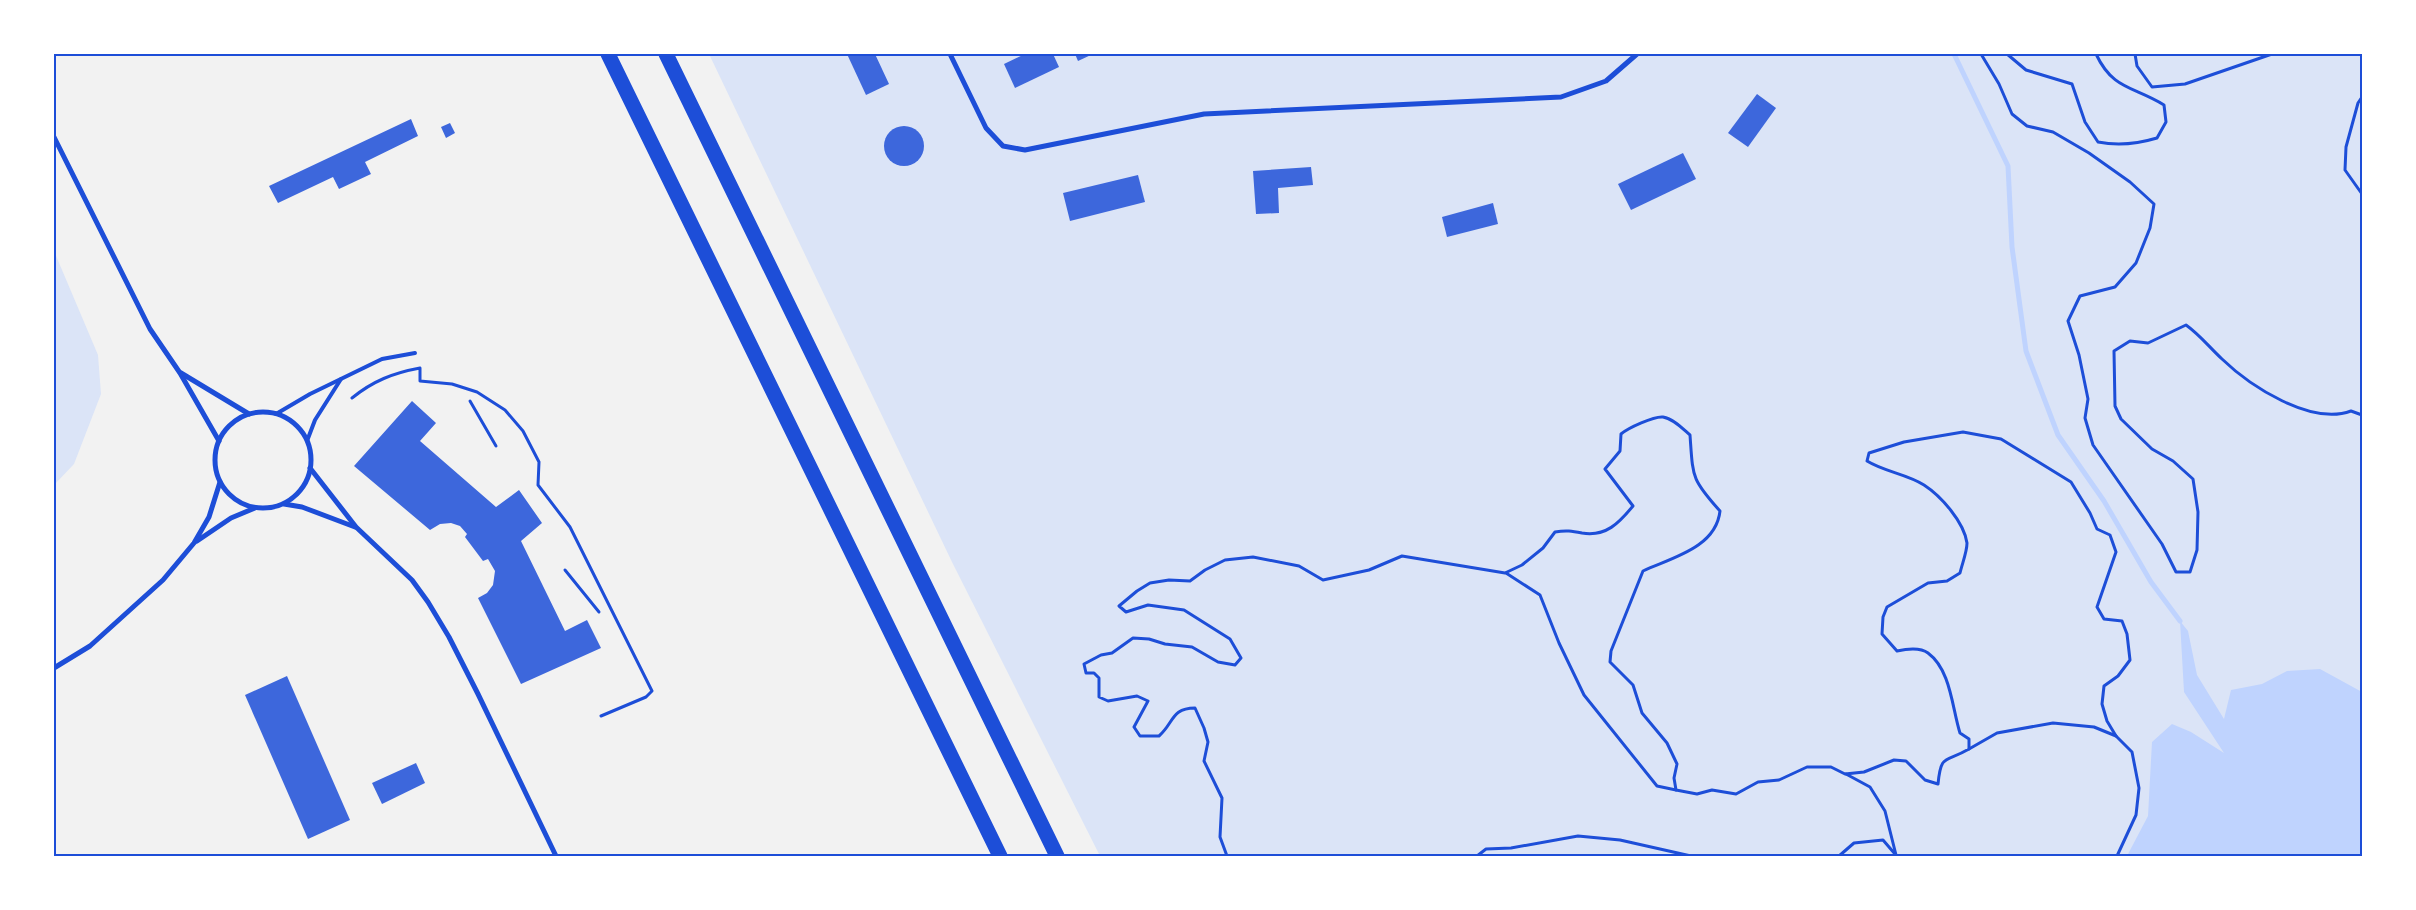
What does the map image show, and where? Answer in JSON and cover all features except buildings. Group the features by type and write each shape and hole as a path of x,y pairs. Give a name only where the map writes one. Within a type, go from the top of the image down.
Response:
{"highway":[{"path":"608,54 1000,856"},
{"path":"666,54 1057,856"}],"street":[{"path":"950,54 986,128 1003,146 1025,150 1204,114 1562,96 1606,81 1637,54"},
{"path":"54,136 150,329 180,373 219,441"},
{"path":"180,373 249,414"},
{"path":"262,412 276,414 288,419 299,429 306,441 310,454 310,468 306,483 296,495 284,504 270,508 255,508 241,503 228,494 220,482 215,469 215,455 219,441 231,424 249,414 262,412"},
{"path":"310,468 356,527 412,580 449,637 556,856"},
{"path":"54,668 90,646 163,580 194,543 209,517 220,482"},
{"path":"284,504 302,508 356,527"},
{"path":"194,543 231,518 255,508"}],"lane":[{"path":"276,414 343,377 382,359 415,353"},
{"path":"306,441 315,420 343,377"}],"path":[{"path":"1981,54 1999,84 2012,114 2027,126 2053,132 2089,153 2130,182 2154,204 2150,228 2136,263 2115,287 2080,296 2068,322 2083,372 2088,398 2085,418 2093,445 2162,544 2176,572 2190,572 2197,550 2198,512 2193,479 2173,461 2152,450 2121,419 2115,406 2114,351 2130,341 2148,343 2186,325 2203,337 2222,359 2261,389 2309,412 2344,413 2351,411 2362,415"},
{"path":"2006,54 2026,70 2072,84 2086,122 2098,142 2116,146 2142,143 2157,138 2166,122 2164,105 2150,96 2121,86 2102,66 2096,54"},
{"path":"2135,54 2137,66 2152,87 2185,84 2272,54"},
{"path":"2362,97 2358,103 2346,147 2345,170 2362,194"},
{"path":"352,398 368,384 384,377 420,368 420,381 452,384 490,399 505,410 523,431 539,462 538,485 570,527 652,691 646,697 601,716"},
{"path":"470,401 496,446"},
{"path":"1505,573 1522,565 1543,548 1554,532 1569,529 1584,533 1604,533 1620,521 1633,506 1605,468 1620,451 1621,434 1628,428 1662,417 1676,422 1690,435 1692,472 1700,489 1720,511 1718,524 1707,538 1687,553 1643,571 1611,651 1610,662 1633,685 1642,713 1667,743 1677,764 1674,778 1676,790"},
{"path":"1969,749 1969,739 1960,733 1946,678 1937,664 1927,653 1911,649 1897,651 1882,634 1883,617 1887,606 1928,583 1947,581 1960,573 1967,543 1960,523 1940,499 1923,484 1877,467 1867,461 1869,453 1904,442 1963,432 2001,439 2071,482 2090,513 2097,529 2110,535 2116,552 2097,606 2104,619 2122,621 2127,634 2130,660 2118,676 2104,686 2102,704 2107,722 2116,736 2132,752 2139,788 2136,815 2117,856"},
{"path":"1227,856 1220,837 1222,798 1204,761 1208,742 1204,728 1194,708 1184,708 1174,715 1167,730 1159,736 1140,736 1134,727 1148,701 1137,696 1108,701 1099,698 1099,678 1094,673 1086,674 1084,664 1101,655 1112,653 1133,638 1192,647 1218,662 1236,665 1241,658 1230,639 1184,610 1148,606 1126,612 1119,606 1150,583 1169,580 1190,581 1205,570 1225,560 1253,557 1299,566 1323,580 1369,570 1402,556 1505,573 1540,595 1559,643 1584,695 1657,786 1697,794 1712,790 1736,794 1758,782 1778,780 1808,767 1831,767 1870,788 1885,811 1897,856"},
{"path":"565,570 599,612"},
{"path":"1845,774 1864,772 1894,760 1906,761 1925,780 1938,784 1940,765 1947,758 1969,749 1996,733 2053,723 2094,727 2116,736"},
{"path":"1477,856 1486,849 1512,848 1578,836 1620,840 1691,856"},
{"path":"1839,856 1854,843 1883,840 1897,856"}],"shaded area":[{"path":"709,54 2362,54 2362,856 1100,856 952,562"},
{"path":"54,251 98,355 101,394 74,464 54,485"}],"water":[{"path":"2180,621 2188,631 2197,675 2224,719 2231,690 2262,684 2287,671 2320,669 2362,692 2362,856 2127,856 2148,816 2152,742 2172,724 2191,732 2224,753 2184,692"}],"waterway":[{"path":"1954,54 2008,166 2012,247 2026,351 2058,435 2104,501 2151,582 2180,621"}]}
